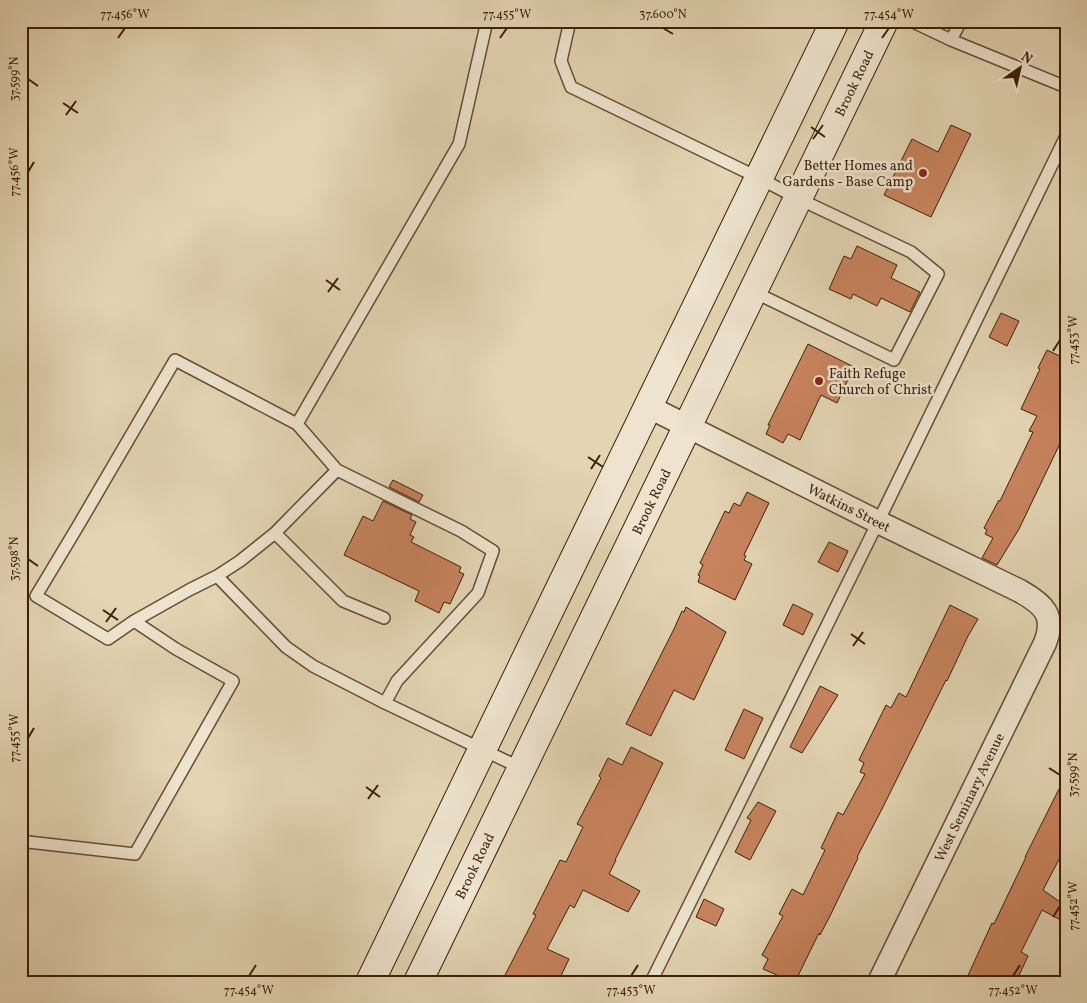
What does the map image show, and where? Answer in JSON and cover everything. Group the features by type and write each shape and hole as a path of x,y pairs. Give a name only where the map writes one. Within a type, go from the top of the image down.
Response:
{"main road":[{"path":"370,982 835,21"},
{"name":"Brook Road","path":"418,982 884,21"}],"street":[{"name":"Watkins Street","path":"649,407 1020,591 1031,597 1046,610"},
{"name":"West Seminary Avenue","path":"879,982 1045,643 1050,624 1046,610"}],"lane":[{"path":"297,424 460,144 487,21"},
{"path":"570,21 561,61 571,87 911,252 938,274 894,360 752,291"},
{"path":"911,21 1066,87"},
{"path":"952,40 961,21"},
{"path":"651,982 1066,136"},
{"path":"337,470 275,532 240,561 217,576 134,621 108,639 36,596 175,360 297,424 337,470 416,508 494,550 478,593 397,681 385,703"},
{"path":"275,532 344,602 384,618"},
{"path":"217,576 286,647 313,666 385,703 521,768"},
{"path":"21,838 28,842 135,854 233,681 176,649 134,621"}],"building":[{"name":"Better Homes and Gardens - Base Camp","path":"951,125 971,134 931,217 884,195 912,139 938,152"},
{"path":"857,246 897,265 891,278 920,292 910,312 881,298 877,306 853,294 851,299 829,289 844,256 851,259"},
{"path":"1001,313 1019,321 1007,346 989,337"},
{"name":"Faith Refuge Church of Christ","path":"808,344 854,367 837,403 821,395 800,440 788,434 783,443 766,434 770,425 768,425"},
{"path":"1047,350 1066,359 1066,431 1019,529 997,565 982,558 993,538 985,534 987,530 984,528 1000,501 1033,432 1029,431 1037,416 1021,409"},
{"path":"393,480 423,495 419,502 389,487"},
{"path":"747,492 769,503 744,555 746,556 744,560 752,564 735,600 698,582 700,576 698,575 703,565 700,563 725,511 729,513 734,503 740,506"},
{"path":"383,501 412,515 410,519 416,522 410,535 414,537 411,542 461,567 459,572 464,574 450,604 444,602 439,613 415,601 419,591 344,555 363,516 373,521"},
{"path":"829,542 848,551 838,572 818,562"},
{"path":"793,604 813,614 803,635 783,625"},
{"path":"950,605 978,619 857,857 829,918 820,935 819,933 795,982 774,982 777,975 763,969 768,959 762,955 783,916 779,914 792,889 803,895 825,850 821,848 838,812 843,815 865,774 860,772 864,763 859,760 886,705 891,708 899,693 906,697"},
{"path":"686,607 726,632 694,700 674,690 651,736 626,724 682,611 684,612"},
{"path":"820,686 838,695 802,753 790,747"},
{"path":"744,709 763,718 744,759 725,750"},
{"path":"631,747 663,763 609,874 640,891 628,912 583,890 574,908 570,905 547,949 569,959 558,982 520,982 505,975 536,915 533,914 560,860 566,862 583,827 577,824 601,778 599,776 608,758 622,765"},
{"path":"1066,775 1066,846 1043,890 1066,906 1066,923 1042,910 1021,952 1028,956 1016,982 965,982 992,923 994,924"},
{"path":"758,802 776,811 750,860 735,852 751,820 747,818"},
{"path":"704,899 724,909 716,926 696,917"}],"place":[{"name":"Better Homes and Gardens - Base Camp","path":"923,173"},
{"name":"Faith Refuge Church of Christ","path":"819,381"}]}
